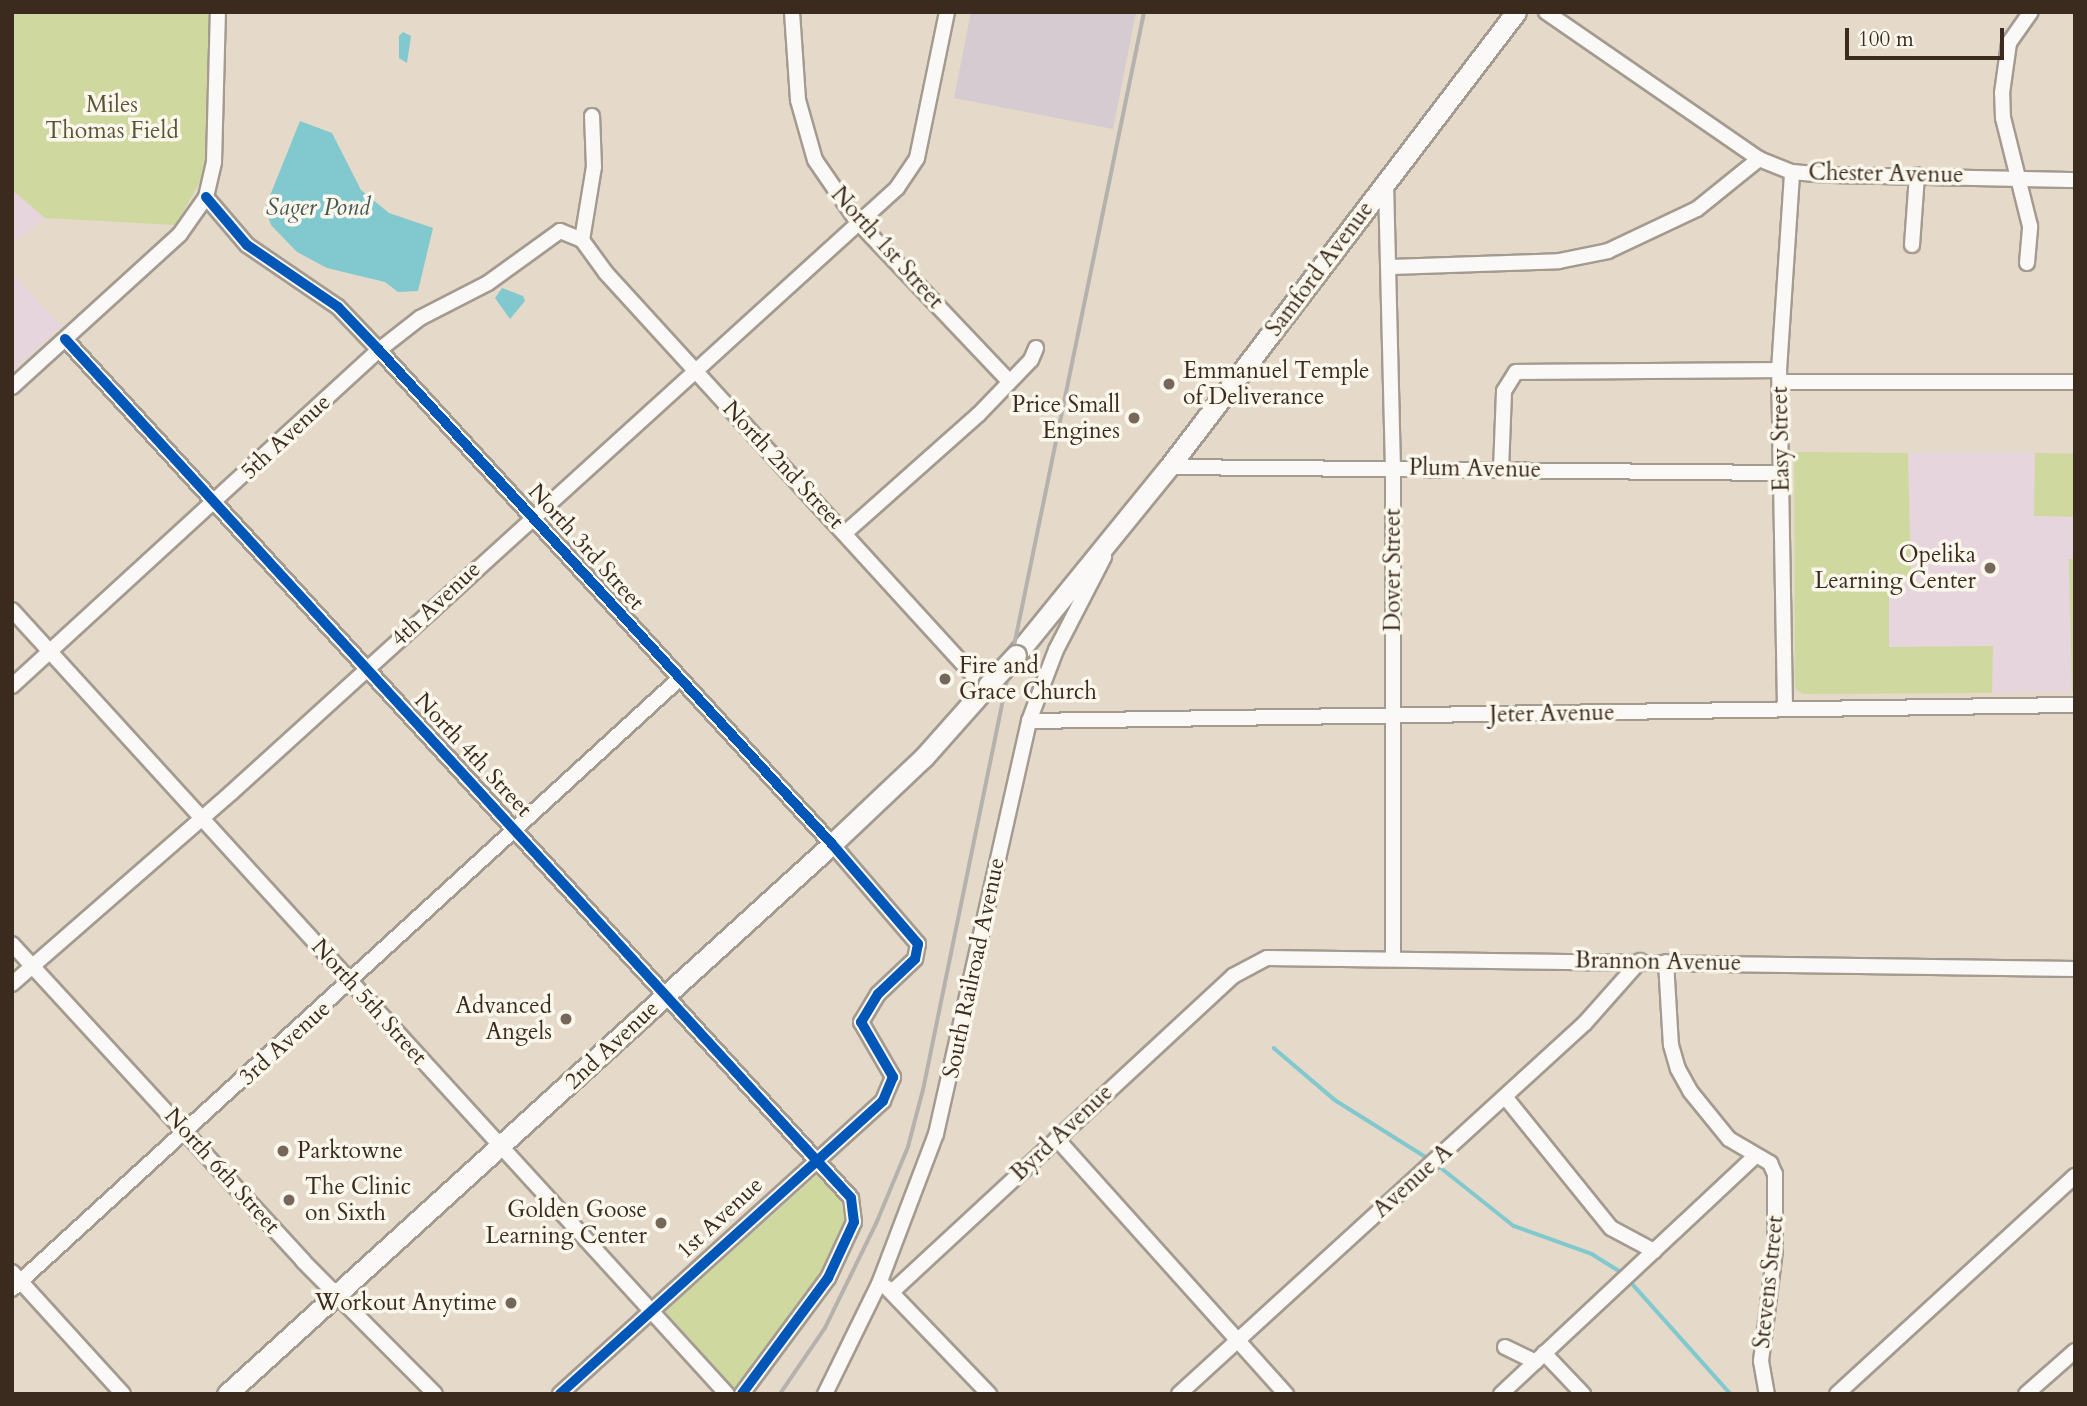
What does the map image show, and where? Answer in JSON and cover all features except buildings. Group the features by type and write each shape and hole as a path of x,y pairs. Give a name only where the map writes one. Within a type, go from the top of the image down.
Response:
{"main road":[{"name":"Samford Avenue","path":"1016,655 1031,640 1169,467 1516,12"},
{"name":"2nd Avenue","path":"228,1394 334,1293 503,1146 832,844 924,757 1016,655"}],"street":[{"path":"12,387 180,234 206,197 214,162 218,12"},
{"name":"North 1st Street","path":"792,12 798,100 806,137 834,193 1009,382"},
{"name":"4th Avenue","path":"12,984 202,818 857,220 897,188 917,158 947,12"},
{"name":"Chester Avenue","path":"1546,12 1759,159 1792,172 2075,180"},
{"path":"2027,264 2030,226 2003,118 2003,93 2009,43 2031,12"},
{"path":"582,240 593,179 592,116"},
{"path":"1391,267 1559,261 1608,251 1697,209 1759,159"},
{"name":"Easy Street","path":"1785,706 1780,376 1785,231 1792,172"},
{"path":"1912,245 1917,175"},
{"name":"Dover Street","path":"1385,183 1391,267 1393,957"},
{"name":"North 3rd Street","path":"206,197 247,245 338,307 379,350 678,680 832,844 918,944 915,959 878,994 861,1022 865,1035 889,1065"},
{"name":"5th Avenue","path":"12,686 214,505 379,350 420,318 488,283 548,236 571,233 582,240"},
{"name":"North 2nd Street","path":"582,240 693,369 986,687"},
{"name":"North 4th Street","path":"65,339 214,505 817,1157 851,1198 854,1222 828,1278 742,1394"},
{"path":"846,532 1009,382 1031,360 1036,348"},
{"path":"1501,471 1504,391 1516,372 2075,382"},
{"name":"Plum Avenue","path":"1169,467 1393,467 1780,474"},
{"name":"South Railroad Avenue","path":"825,1394 878,1284 912,1203 950,1085 1029,721 1056,650 1112,540"},
{"name":"North 5th Street","path":"12,610 727,1394"},
{"name":"3rd Avenue","path":"15,1281 352,982 678,680"},
{"name":"Jeter Avenue","path":"1029,721 1394,716 1785,706 2075,705"},
{"name":"North 6th Street","path":"12,944 334,1293 435,1394"},
{"name":"Brannon Avenue","path":"1244,968 1279,956 2075,969"},
{"name":"Avenue A","path":"1179,1394 1506,1098 1620,988 1640,961"},
{"name":"Stevens Street","path":"1666,962 1671,1045 1678,1069 1705,1112 1729,1139 1754,1157 1770,1163 1777,1200 1761,1361 1767,1394"},
{"name":"Byrd Avenue","path":"894,1290 1244,968"},
{"name":"1st Avenue","path":"560,1394 817,1157 883,1101 893,1077 889,1065"},
{"path":"1506,1098 1602,1219 1624,1239 1640,1264"},
{"path":"1057,1139 1286,1394"},
{"path":"1501,1394 1754,1157"},
{"path":"1838,1394 2075,1176"},
{"path":"1624,1239 1654,1251"},
{"path":"15,1281 123,1394"},
{"path":"878,1284 894,1290 989,1394"},
{"path":"1504,1346 1540,1357 1583,1394"},
{"path":"2026,1394 2075,1351"}],"shaded area":[{"path":"971,12 1136,12 1113,129 954,98"},
{"path":"12,190 45,218 12,244"},
{"path":"12,273 62,326 12,371"},
{"name":"Opelika Learning Center","path":"1908,453 2035,453 2037,516 2075,515 2075,559 2069,559 2072,692 1992,693 1992,646 1889,647 1889,577 1911,577"}],"green space":[{"name":"Miles Thomas Field","path":"12,12 211,12 207,169 176,225 45,218 12,190"},
{"path":"1794,452 1908,453 1911,577 1889,577 1889,647 1993,646 1992,693 1803,694 1795,688"},
{"path":"2035,453 2075,454 2074,517 2034,516"},
{"path":"2069,559 2075,559 2075,692 2072,692"},
{"path":"818,1174 840,1196 845,1222 830,1265 736,1389 665,1312"}],"water":[{"path":"403,32 411,36 407,63 399,58 399,36"},
{"name":"Sager Pond","path":"300,121 332,133 361,190 389,213 433,228 418,291 398,292 385,282 327,268 297,252 271,225 265,208"},
{"path":"502,288 523,296 525,301 510,319 495,298"}],"waterway":[{"path":"1274,1048 1335,1100 1429,1159"},
{"path":"1435,1163 1514,1226 1592,1254 1622,1273"},
{"path":"1628,1279 1731,1394"}],"railway":[{"path":"780,1394 825,1328 876,1224 908,1147 923,1090 1144,12"}],"cycle path":[{"path":"206,197 247,245 338,307 379,350 832,844 918,944 915,959 878,994 861,1022 893,1077 883,1101 560,1394"},
{"path":"65,339 851,1198 854,1222 828,1278 742,1394"}],"place":[{"name":"Emmanuel Temple of Deliverance","path":"1169,384"},
{"name":"Price Small Engines","path":"1134,418"},
{"name":"Opelika Learning Center","path":"1990,568"},
{"name":"Fire and Grace Church","path":"945,679"},
{"name":"Advanced Angels","path":"566,1019"},
{"name":"Parktowne","path":"283,1151"},
{"name":"The Clinic on Sixth","path":"289,1200"},
{"name":"Golden Goose Learning Center","path":"661,1223"},
{"name":"Workout Anytime","path":"511,1303"}]}
